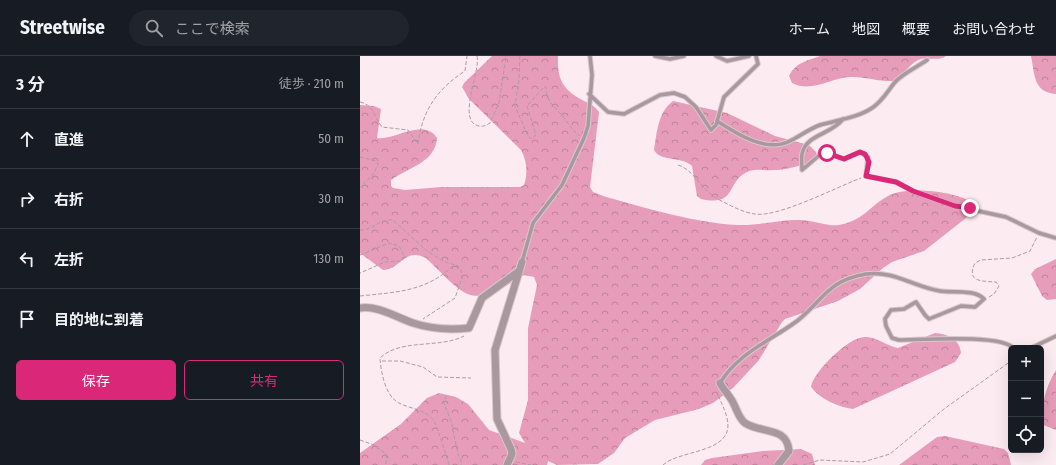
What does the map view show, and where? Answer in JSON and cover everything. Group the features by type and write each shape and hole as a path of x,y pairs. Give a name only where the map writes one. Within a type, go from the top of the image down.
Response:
{"street":[{"path":"508,463 512,454 511,449 497,419 495,350 500,326 522,262"},
{"path":"360,308 382,312 431,328 454,330 469,328 482,298 519,271"},
{"path":"720,384 732,400 742,420 757,428 782,435 787,440 789,451 778,465"}],"lane":[{"path":"522,262 533,223 562,185 588,126 589,94 592,75 590,56"},
{"path":"655,56 670,59 684,56"},
{"path":"716,56 727,61 749,56"},
{"path":"589,94 608,112 624,114 660,95 674,93 685,97 696,107 711,130 717,121 724,97 758,64 756,56"},
{"path":"717,121 743,136 764,143 776,145 789,142 818,126 870,109 883,98 898,80 926,60"},
{"path":"843,119 835,128 812,139 804,148 801,156 802,170 822,153 827,153 844,159 860,152 868,157 866,176 896,182 913,191 955,206 991,212 1006,217 1038,233 1056,238"},
{"path":"720,384 726,374 757,346 799,320 830,288 848,279 867,274 883,274 938,291 975,294 984,299 976,307 961,306 930,319 925,315 916,302 904,309 891,310 885,319 886,326 892,338 899,340 947,338 1000,341 1011,345"},
{"path":"1037,345 1056,336"}],"path":[{"path":"360,102 368,105 373,110 382,127 408,130 418,144 424,115 449,81 464,71 467,56"},
{"path":"477,56 477,72 468,110 472,122 475,125 481,126 490,122 499,103 506,56"},
{"path":"520,56 519,80 515,106 528,136 531,139 536,135 527,106 544,87 546,87 548,102 561,115 572,131 584,138"},
{"path":"360,157 376,161 378,164 373,175 366,184 360,187"},
{"path":"678,165 684,167 699,184 715,197 741,211 765,215 780,211 866,176"},
{"path":"360,230 365,231 386,219 393,220 427,251 461,270 462,278 455,298 415,324"},
{"path":"984,299 994,294 999,286 996,282 977,280 972,277 971,272 975,263 981,260 1012,258 1030,251 1038,233"},
{"path":"360,255 389,243 399,246 405,257 400,261 385,262 360,273"},
{"path":"360,296 406,291 423,287 454,265"},
{"path":"449,465 435,421 423,412 398,403 388,392 382,374 380,358 405,347 455,340 464,336 469,328"},
{"path":"380,361 400,361 423,367 438,378 471,378"},
{"path":"803,465 820,460 863,462 890,454 944,409 1008,363"},
{"path":"663,465 675,458 713,447 723,438 728,427 727,418 717,392 720,384"},
{"path":"447,396 444,403 451,420 458,454 461,460 460,465"},
{"path":"360,440 374,445 386,454 387,460 385,465"},
{"path":"508,463 531,465"}],"green space":[{"path":"492,56 558,56 560,78 566,88 599,112 590,187 593,192 606,197 688,218 721,224 737,225 752,225 797,220 839,225 855,220 888,196 906,191 930,191 953,195 971,202 972,206 966,218 924,251 892,262 883,268 860,289 838,301 785,319 759,360 733,388 713,403 699,409 655,420 625,438 614,453 598,464 557,465 548,461 547,465 360,465 360,453 401,424 427,398 439,393 456,397 468,404 489,430 525,443 519,433 528,400 528,328 537,285 534,277 524,275 492,293 481,296 471,295 462,291 426,258 419,255 408,257 389,269 383,270 360,253 360,105 374,106 381,109 377,138 384,138 408,131 424,130 431,132 437,138 432,153 426,159 420,164 391,180 391,186 393,188 405,190 441,187 520,187 524,185 526,167 525,158 521,150 469,99 462,87 464,83"},
{"path":"820,56 946,56 940,59 918,60 894,81 850,77 814,86 799,86 792,83 789,76 798,65"},
{"path":"1031,56 1056,56 1056,94 1048,93 1039,86 1036,81"},
{"path":"673,101 727,113 775,136 809,145 817,155 812,163 784,169 747,172 740,176 726,197 720,200 712,201 701,199 697,196 692,166 683,161 661,156 654,150 657,129 661,117"},
{"path":"1056,259 1056,299 1047,300 1042,296 1031,274 1035,269"},
{"path":"935,333 948,336 958,344 961,353 955,362 853,409 824,399 811,387 813,380 825,364 842,348 859,338 870,337 898,348"},
{"path":"1056,370 1056,430 1044,425 1044,401 1049,383"},
{"path":"945,436 1004,449 1008,453 1011,465 899,465 937,437"},
{"path":"801,449 812,454 815,465 701,465 705,460 712,458 763,451"}],"route":[{"path":"827,153 844,159 860,152 868,157 869,162 866,176 875,179 885,178 913,191 955,206 970,208"}]}
